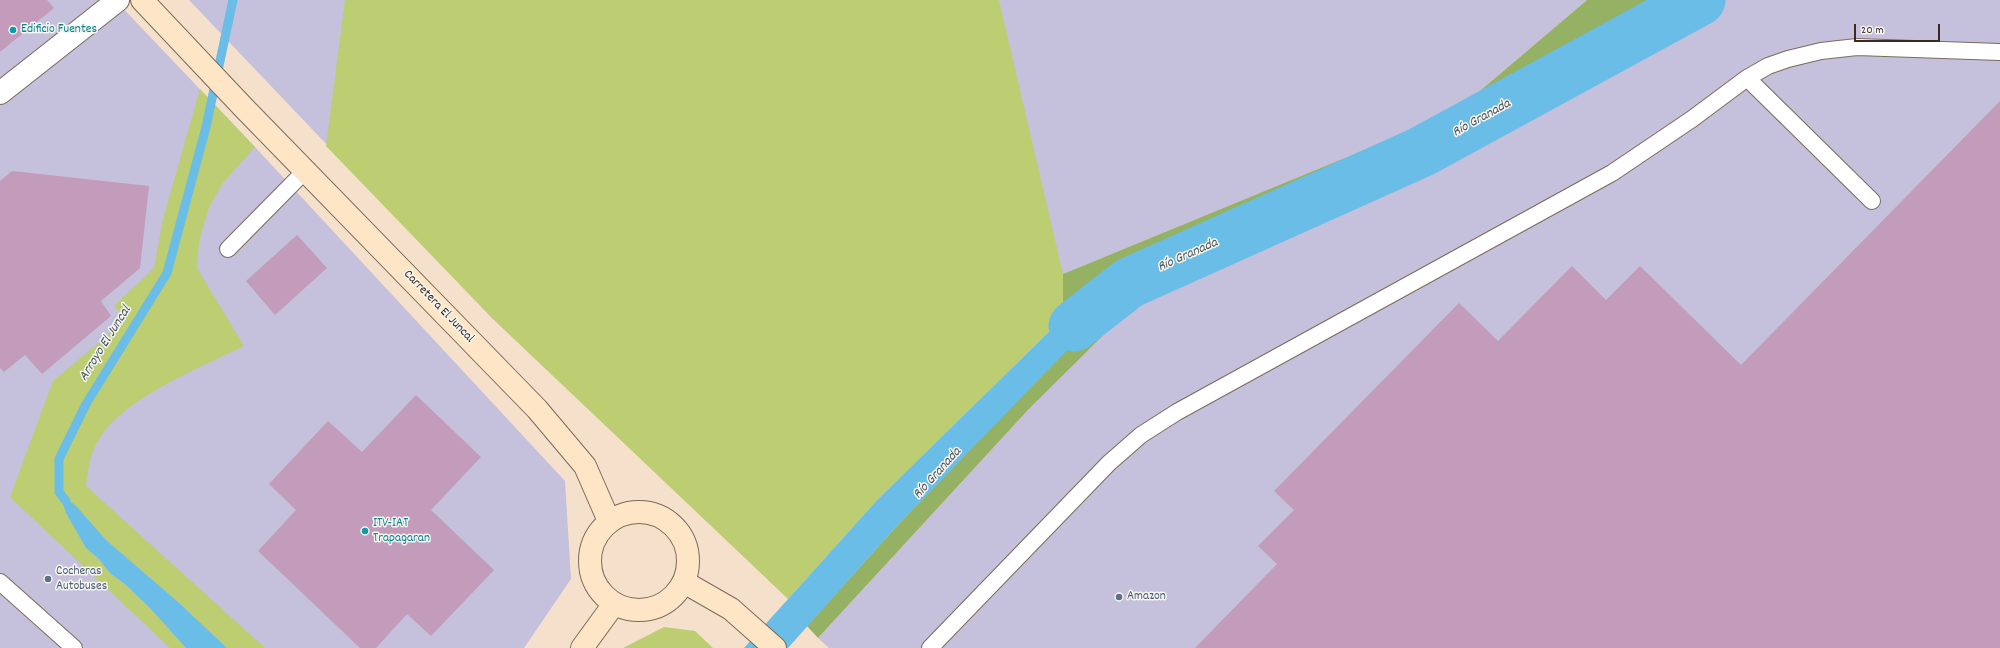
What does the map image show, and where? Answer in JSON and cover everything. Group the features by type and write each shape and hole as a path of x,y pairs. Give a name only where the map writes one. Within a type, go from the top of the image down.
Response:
{"street":[{"path":"0,93 118,0"},
{"name":"Carretera El Juncal","path":"142,0 244,108 537,409 585,466 609,521"},
{"path":"640,511 656,514 670,522 682,534 688,550 689,566 684,582 675,596 662,606 646,611 630,610 614,604 602,594 593,580 589,564 591,548 598,533 609,521 624,514 640,511"},
{"path":"684,582 731,609 774,648"},
{"path":"582,648 614,604"}],"lane":[{"path":"930,648 1109,462 1141,435 1177,412 1612,173 1692,119 1747,78 1768,66 1788,59 1821,51 1857,47 2000,52"},
{"path":"1747,78 1872,201"},
{"path":"228,249 305,171"},
{"path":"0,582 74,648"}],"shaded area":[{"path":"0,0 115,0 255,147 565,481 571,579 524,648 0,648"},
{"path":"189,0 1587,0 1454,113 1063,274 748,560 492,318"},
{"path":"1726,0 2000,0 2000,648 829,648 818,638 1028,410 1152,287 1431,169 1636,48"}],"green space":[{"path":"345,0 999,0 1063,274 1063,318 878,499 788,599 492,318 326,146"},
{"path":"1587,0 1726,0 1636,48 1431,169 1152,287 1028,410 818,638 807,626 894,529 1128,284 1063,318 1063,274 1454,113"},
{"path":"200,89 255,147 222,184 208,210 199,242 197,268 244,346 165,385 126,410 111,424 96,444 90,462 86,486 265,648 227,648 178,602 106,540 77,507 60,492 66,513 86,548 98,558 110,573 126,585 150,608 186,648 170,648 10,497 53,381 127,319 114,306 154,268 163,219"},
{"path":"664,627 695,631 713,648 623,648"}],"water":[{"path":"1129,283 1084,333 894,529 788,648 744,648 878,499 1063,318"},
{"path":"59,492 77,507 106,540 178,602 227,648 186,648 150,608 126,585 110,573 98,558 86,548 66,513"}],"building":[{"name":"Edificio Fuentes","path":"0,0 47,0 54,8 0,52"},
{"path":"2000,101 2000,648 1195,648 1277,564 1258,546 1294,510 1274,491 1459,303 1498,341 1572,266 1606,300 1640,266 1741,365"},
{"path":"12,171 149,186 140,268 101,301 111,316 42,374 25,355 4,372 0,368 0,181"},
{"path":"297,235 327,268 275,315 246,281"},
{"name":"ITV-IAT Trapagaran","path":"416,395 481,457 431,510 494,570 431,636 407,614 376,648 360,648 258,551 296,510 269,484 328,421 362,452"}],"waterway":[{"name":"Arroyo El Juncal","path":"66,501 59,492 59,459 86,404 167,273 206,127 233,0"},
{"name":"Río Granada","path":"1074,326 1129,283 1421,152 1700,0"}],"place":[{"name":"Edificio Fuentes","path":"13,30"},
{"name":"ITV-IAT Trapagaran","path":"365,531"},
{"name":"Cocheras Autobuses","path":"48,579"},
{"name":"Amazon","path":"1119,597"}]}
